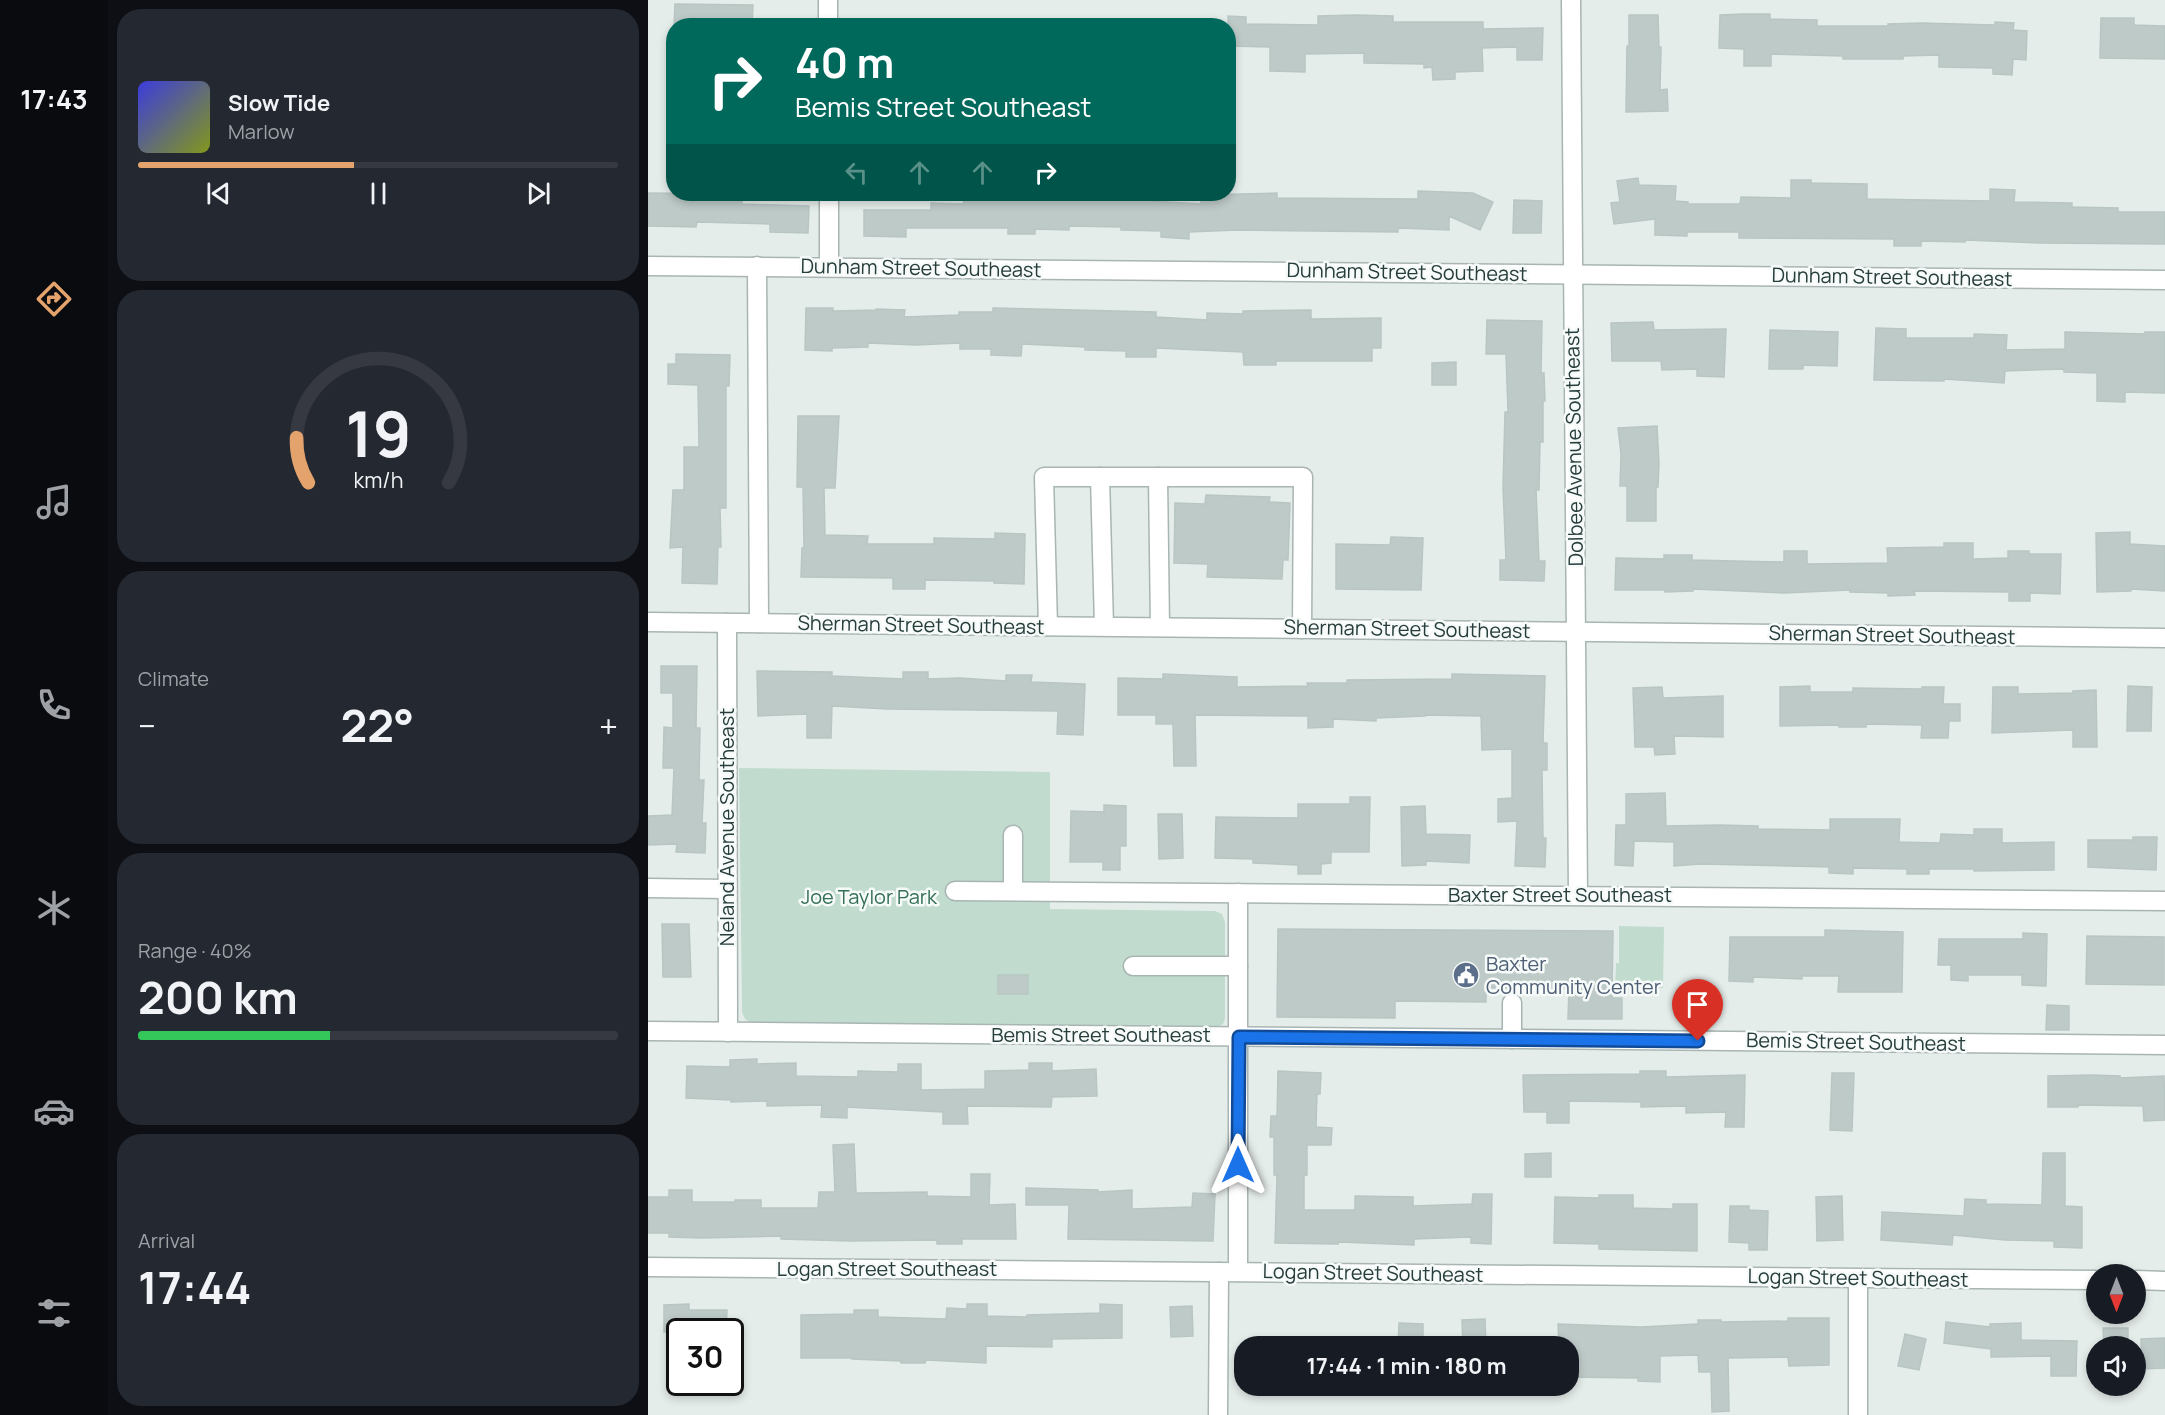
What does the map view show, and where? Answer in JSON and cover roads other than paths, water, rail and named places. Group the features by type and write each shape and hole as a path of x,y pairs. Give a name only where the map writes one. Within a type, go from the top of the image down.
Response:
{"street":[{"path":"828,0 828,18"},
{"name":"Dolbee Avenue Southeast","path":"1571,0 1578,895"},
{"path":"829,201 829,267"},
{"name":"Dunham Street Southeast","path":"648,266 2165,280"},
{"path":"757,266 759,623"},
{"path":"1048,626 1044,477 1303,477 1302,628"},
{"path":"1100,477 1104,626"},
{"path":"1158,477 1160,627"},
{"name":"Sherman Street Southeast","path":"648,622 2165,638"},
{"name":"Neland Avenue Southeast","path":"727,623 728,1032"},
{"path":"1013,835 1013,891"},
{"path":"648,888 727,889"},
{"name":"Baxter Street Southeast","path":"955,891 2165,901"},
{"path":"1238,893 1238,1272"},
{"path":"1132,966 1238,966"},
{"path":"1512,1004 1512,1039"},
{"name":"Bemis Street Southeast","path":"648,1031 2165,1046"},
{"name":"Logan Street Southeast","path":"648,1268 2086,1280"},
{"path":"1218,1415 1219,1272"},
{"path":"1858,1279 1858,1415"},
{"path":"2146,1280 2165,1281"}],"place":[{"name":"Baxter Community Center","path":"1466,975"}],"park label":[{"name":"Joe Taylor Park","path":"869,897"}]}
